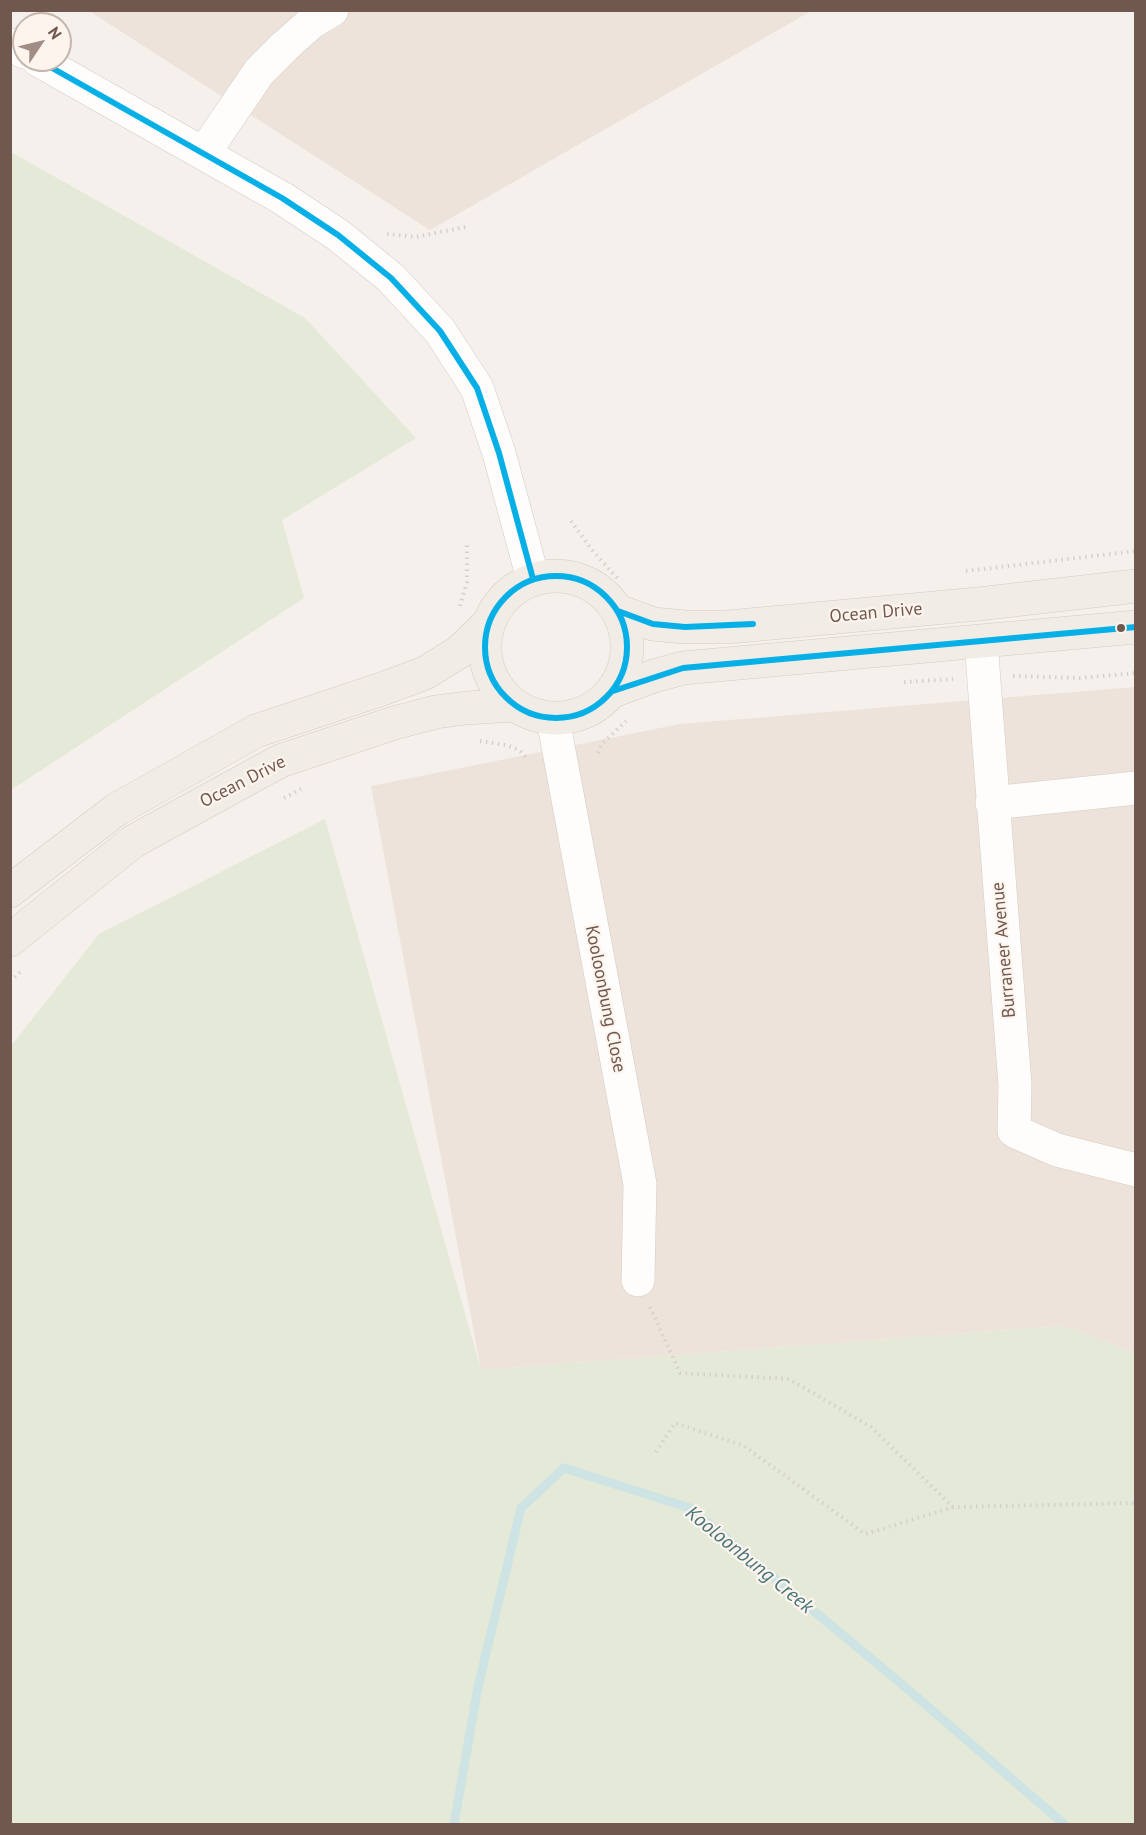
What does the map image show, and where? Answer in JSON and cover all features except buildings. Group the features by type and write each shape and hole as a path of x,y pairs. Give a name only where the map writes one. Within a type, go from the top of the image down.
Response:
{"main road":[{"path":"557,575 581,580 602,592 623,598 628,652 623,673 623,703 597,706 576,716 553,719 539,717 513,705 497,688 487,668 484,646 488,624 495,609 505,596 518,586 533,579 557,575"},
{"name":"Ocean Drive","path":"623,598 653,624 728,627 978,604 1136,586"},
{"name":"Ocean Drive","path":"10,891 117,809 256,731 425,673 459,652 488,624"},
{"name":"Ocean Drive","path":"623,703 683,668 1136,627"},
{"name":"Ocean Drive","path":"19,953 134,841 280,761 394,723 436,712 513,705"}],"street":[{"path":"204,153 259,72 303,30 332,10"},
{"path":"59,72 282,198 338,235 391,278 440,331 477,388 500,453 533,579"},
{"name":"Burraneer Avenue","path":"981,642 1015,1085 1014,1131 1057,1150 1136,1170"},
{"name":"Kooloonbung Close","path":"553,719 640,1184 638,1280"},
{"path":"992,803 1136,788"}],"path":[{"path":"383,233 416,237 466,227"},
{"path":"571,521 608,569 620,580 623,598"},
{"path":"959,572 1136,551"},
{"path":"1012,676 1080,678 1136,673"},
{"path":"894,683 954,679"},
{"path":"598,753 602,744 618,727 623,703"},
{"path":"470,740 506,745 519,750 529,760 531,766"},
{"path":"275,802 305,788"},
{"path":"10,981 19,953"},
{"path":"638,1280 680,1373 789,1380 871,1427 954,1507"},
{"path":"656,1452 675,1423 744,1446 865,1534 954,1507 1136,1503"}],"shaded area":[{"path":"89,11 811,11 430,230"},
{"path":"1135,687 1135,1353 1062,1326 481,1370 371,786 680,724"}],"green space":[{"path":"11,152 305,318 416,438 282,520 304,598 11,790"},
{"path":"325,819 481,1370 1062,1326 1135,1353 1135,1824 11,1824 11,1046 99,934"}],"waterway":[{"name":"Kooloonbung Creek","path":"454,1824 478,1687 521,1508 564,1468 690,1508 904,1686 1064,1824"}],"transit line":[{"path":"59,72 282,198 338,235 391,278 440,331 477,388 499,453 533,579"},
{"path":"556,576 583,581 606,597 622,620 627,647 622,674 606,697 583,713 556,718 529,713 506,697 490,674 485,647 490,620 506,597 529,581 556,576"},
{"path":"618,611 653,624 685,627 753,624"},
{"path":"613,691 683,668 1136,627"}]}
